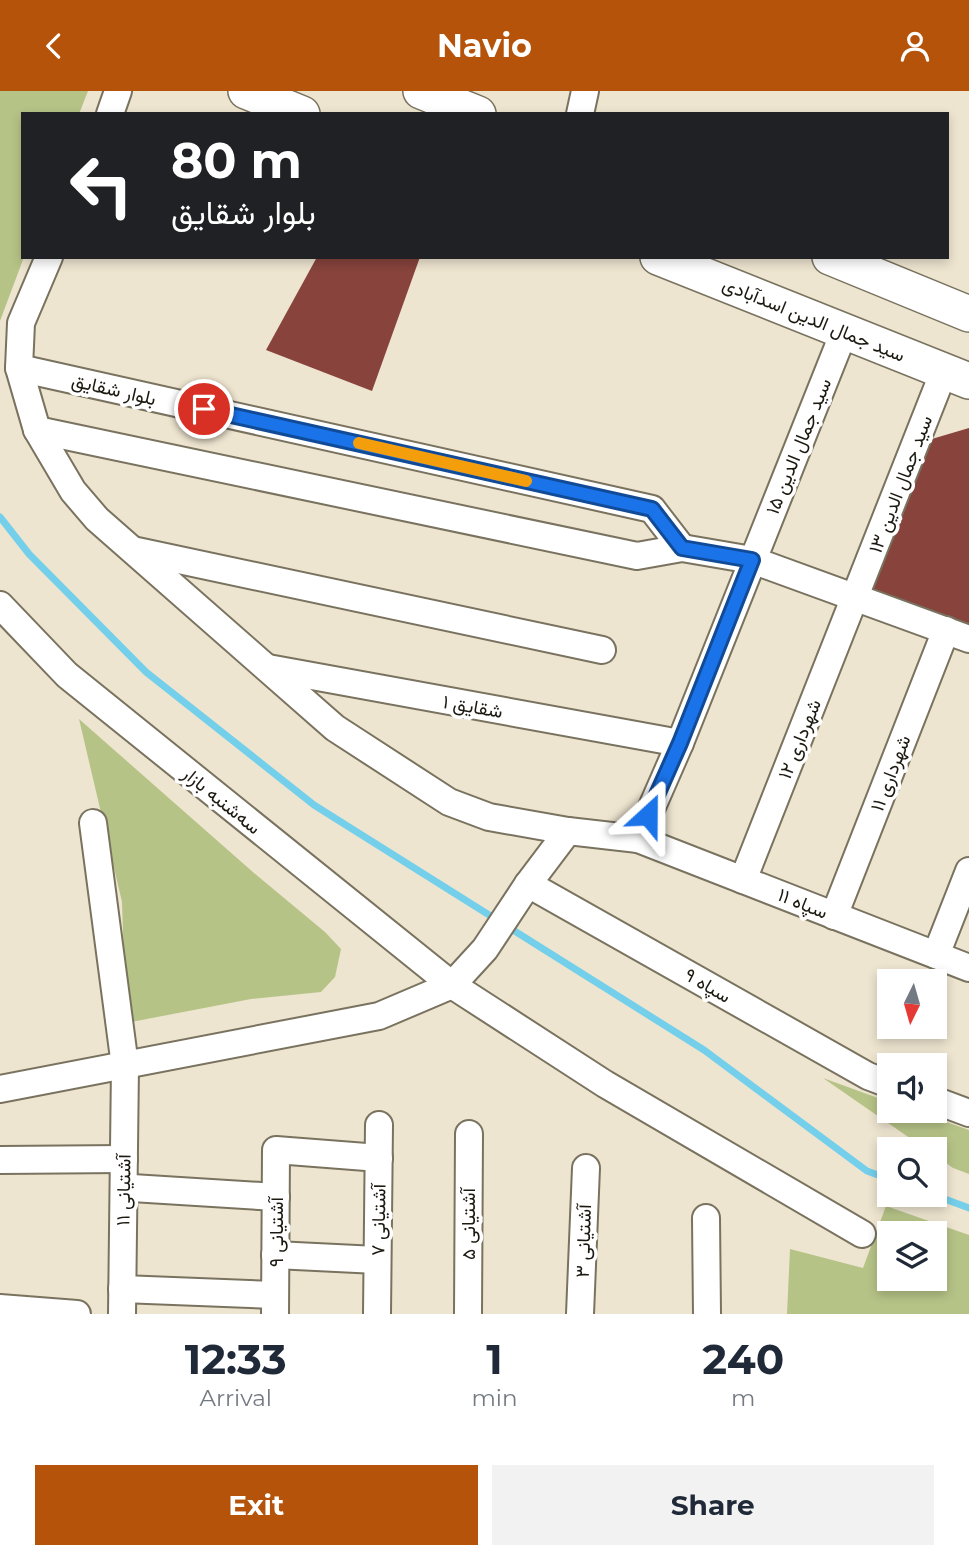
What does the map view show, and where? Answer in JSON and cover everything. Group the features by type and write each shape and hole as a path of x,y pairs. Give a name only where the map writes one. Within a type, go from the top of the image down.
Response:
{"main road":[{"path":"246,91 297,112"},
{"path":"421,91 473,112"},
{"name":"سید جمال الدین اسدآبادی","path":"663,259 956,376"},
{"path":"835,259 969,314"}],"street":[{"path":"111,112 118,91"},
{"path":"580,112 585,91"},
{"name":"سپاه ۱۱","path":"48,259 21,323 19,367 37,430 73,491 97,519 335,728 449,802 489,817 568,831 638,839 969,968"},
{"name":"سید جمال الدین ۱۵","path":"638,839 680,743 844,332"},
{"name":"بلوار شقایق","path":"19,367 652,509 682,548"},
{"name":"سید جمال الدین ۱۳","path":"855,597 956,376"},
{"path":"37,430 637,556 682,548 752,560 957,634"},
{"path":"135,551 602,650"},
{"name":"شهرداری ۱۲","path":"743,880 855,597"},
{"name":"سه‌شنبه بازار","path":"0,605 68,675 452,985 605,1084 862,1234"},
{"name":"شهرداری ۱۱","path":"834,916 957,634"},
{"name":"شقایق ۱","path":"267,668 680,743"},
{"name":"آشتیانی ۱۱","path":"93,823 125,1066 122,1301"},
{"path":"0,1089 379,1016 452,985 485,949 568,831"},
{"path":"936,955 969,871"},
{"name":"سپاه ۹","path":"524,890 877,1079"},
{"path":"947,1105 969,1113"},
{"name":"آشتیانی ۷","path":"377,1314 379,1125"},
{"name":"آشتیانی ۵","path":"468,1314 469,1134"},
{"name":"آشتیانی ۹","path":"275,1305 276,1150 379,1158"},
{"path":"0,1160 124,1159"},
{"name":"آشتیانی ۳","path":"580,1314 586,1168"},
{"path":"132,1188 276,1197"},
{"path":"706,1218 707,1314"},
{"path":"275,1255 377,1261"},
{"path":"122,1301 275,1305"},
{"path":"0,1308 77,1314"}],"green space":[{"path":"0,91 88,91 80,112 21,112 21,259 23,259 0,321"},
{"path":"79,719 325,932 341,949 335,977 321,992 251,999 126,1023 122,902"},
{"path":"823,1078 877,1098 877,1115"},
{"path":"947,1122 969,1130 969,1174 947,1164 947,1137 908,1137 888,1123"},
{"path":"886,1207 929,1221 880,1221"},
{"path":"947,1227 969,1235 969,1314 787,1314 790,1249 863,1268 877,1230 877,1291 947,1291"}],"building":[{"path":"316,259 419,259 372,391 266,350"},
{"path":"969,428 969,626 869,589 925,441"}],"waterway":[{"path":"0,517 29,554 146,672 314,805 704,1050 867,1171 877,1175"},
{"path":"947,1200 969,1208"}],"slow traffic":[{"path":"359,443 526,481"}],"route":[{"path":"204,409 652,509 682,548 752,560 680,743 648,815"}]}
